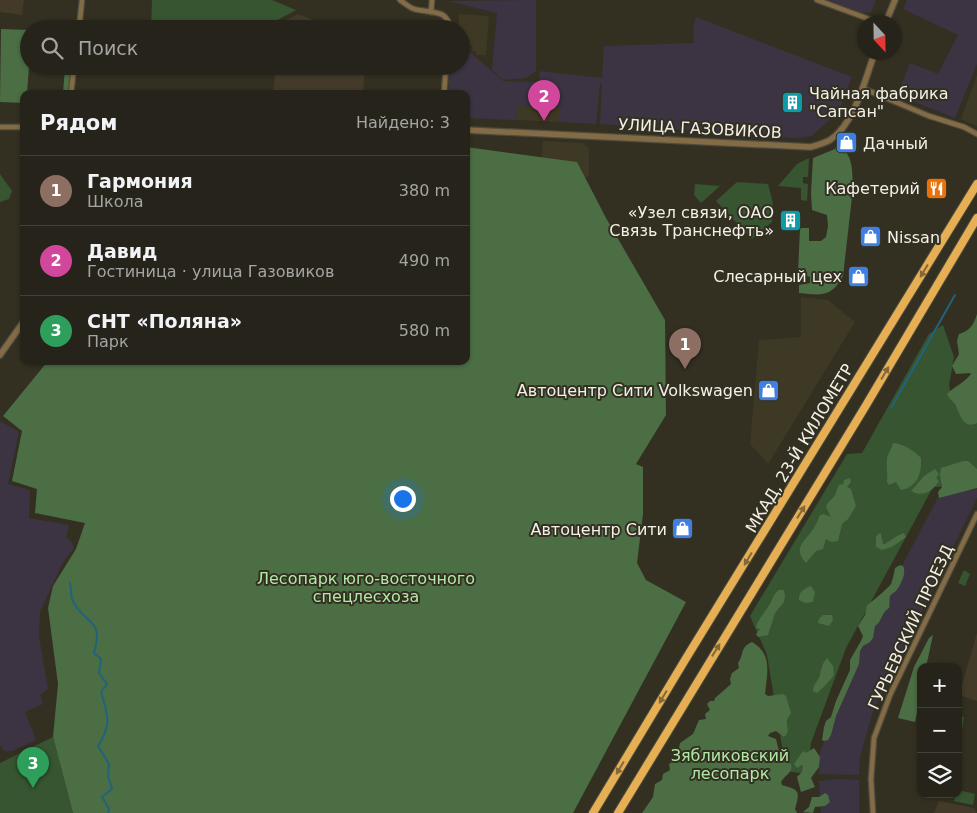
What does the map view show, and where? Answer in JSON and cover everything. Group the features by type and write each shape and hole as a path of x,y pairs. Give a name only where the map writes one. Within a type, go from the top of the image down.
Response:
{"highway":[{"name":"МКАД, 23-Й КИЛОМЕТР","path":"593,813 977,184"},
{"name":"МКАД, 23-Й КИЛОМЕТР","path":"618,813 865,407 977,218"}],"street":[{"path":"80,20 82,0"},
{"path":"400,0 414,9 440,12 446,20"},
{"path":"431,12 432,0"},
{"path":"817,0 858,15"},
{"path":"889,15 895,0"},
{"name":"УЛИЦА ГАЗОВИКОВ","path":"470,130 812,147 830,140 844,128 855,109 872,60"},
{"path":"71,90 73,75"},
{"path":"444,90 445,75"},
{"path":"862,88 929,116 964,127 977,134"},
{"path":"0,127 20,127"},
{"path":"0,355 20,327"},
{"name":"ГУРЬЕВСКИЙ ПРОЕЗД","path":"873,813 871,779 874,738 890,695 977,514"}],"shaded area":[{"path":"0,0 24,0 22,15 0,12"},
{"path":"536,0 536,71 526,78 503,80 492,70 497,13 448,1"},
{"path":"828,0 876,0 871,12 863,13"},
{"path":"907,0 977,0 977,64 955,118 897,95 910,63 938,74 958,35 903,9"},
{"path":"298,14 313,20 287,20"},
{"path":"459,14 489,16 486,55 476,55 476,51 472,51 472,46 470,46 470,20 459,20"},
{"path":"696,17 852,77 839,111 812,136 794,138 600,124 602,84 600,84 596,124 560,122 560,107 517,105 516,120 470,118 470,90 448,90 449,75 470,75 470,52 503,81 539,82 540,71 602,78 604,46 694,43 693,28"},
{"path":"275,75 364,75 363,90 273,90"},
{"path":"977,75 977,126 961,119"},
{"path":"517,105 560,107 560,122 516,120"},
{"path":"543,141 582,143 587,146 589,150 589,176 578,181 541,161"},
{"path":"801,297 828,300 855,322 768,464 750,444 759,340 801,337"},
{"path":"0,421 19,432 8,484 30,490 29,518 69,525 66,538 71,541 74,548 63,562 40,612 39,636 48,689 40,695 43,704 25,712 36,740 12,751 4,751 0,745"},
{"path":"977,489 977,498 872,714 860,757 859,775 819,774 820,753 857,651 941,492"},
{"path":"977,633 977,701 962,696 962,685"},
{"path":"859,780 859,813 821,813 819,781"},
{"path":"939,801 974,808 977,813 934,813"}],"green space":[{"path":"152,0 272,0 296,10 278,20 151,20"},
{"path":"1,29 20,30 20,75 28,75 27,90 20,90 20,103 0,102"},
{"path":"64,75 71,75 70,90 63,90"},
{"path":"838,144 850,158 853,188 843,276 830,292 825,294 799,293 799,285 810,283 810,277 798,273 800,228 809,228 809,241 821,241 826,237 828,226 827,215 812,210 813,158 835,149"},
{"name":"Лесопарк юго-восточного спецлесхоза","path":"470,148 577,162 606,218 665,320 666,415 636,464 643,467 643,514 637,563 646,580 686,602 573,813 73,813 53,737 58,684 48,608 53,586 76,549 85,523 35,513 37,489 12,481 22,431 3,416 45,365 470,365"},
{"path":"809,158 808,177 803,177 803,183 808,184 807,201 801,200 801,188 778,186 797,164"},
{"path":"0,174 12,191 9,199 0,202"},
{"path":"737,182 768,184 773,203 772,222 752,239 716,201"},
{"path":"695,184 720,186 701,203 694,195"},
{"path":"977,314 977,423 972,425 965,423 955,404 947,394 971,374 956,374 952,366 959,354 957,341 959,334 971,327"},
{"path":"943,325 954,357 949,385 951,395 977,413 977,486 933,487 846,648 811,743 807,774 786,771 767,655 750,616 847,454 862,453 929,334"},
{"path":"893,443 908,448 921,458 921,469 915,483 901,490 896,482 889,485 887,482 887,458"},
{"path":"968,461 977,469 977,488 939,498 938,492 942,487 941,468"},
{"path":"935,469 939,474 936,478 939,481 934,488 924,494 911,491 924,476"},
{"path":"850,478 851,482 847,487 851,489 856,506 848,519 842,524 838,541 831,542 826,539 823,549 816,551 806,563 800,552 802,544 812,531 820,515 824,514 831,517 826,507 840,484 843,485 844,480"},
{"path":"879,533 881,534 883,544 904,533 906,537 892,547 882,550 876,547 876,537"},
{"path":"900,565 904,569 901,582 896,591 890,596 889,608 875,626 873,638 860,651 859,664 836,716 831,735 828,740 824,741 822,740 826,721 831,717 850,670 850,660 863,636 858,626 865,615 867,605 891,584 895,568"},
{"path":"964,570 970,574 965,586 958,583"},
{"path":"811,586 815,592 813,602 805,603 799,600 804,589"},
{"path":"779,590 784,590 784,602 775,613 768,635 758,637 756,634 760,629 756,628 758,622"},
{"path":"823,615 832,615 833,620 829,626 818,623"},
{"path":"933,635 927,663 917,663 917,712 915,722 898,718 914,667 929,638"},
{"name":"Зябликовский лесопарк","path":"752,642 759,647 766,658 765,694 768,696 783,694 786,696 791,713 787,720 788,729 784,737 776,731 768,736 776,739 781,759 791,764 790,771 781,782 782,785 792,788 797,792 798,798 795,809 797,813 642,813 653,797 655,784 662,780 663,774 670,770 669,764 676,758 680,743 693,734 699,720 706,719 705,714 710,710 707,704 710,701 714,701 731,684 732,673 739,668 738,663 745,646"},
{"path":"827,658 833,666 834,675 817,693 813,691 813,688"},
{"path":"53,737 73,813 0,813 0,763"},
{"path":"814,748 820,757 819,767 811,778 815,787 801,792 797,777 802,772 803,766 797,768 794,764 803,751 806,753"},
{"path":"962,791 975,794 973,805 954,801 955,798 962,798"},
{"path":"825,793 828,795 830,802 825,806 815,807 813,813 803,812 809,807 812,797 819,797"}],"waterway":[{"path":"891,408 955,295"},
{"path":"70,583 71,597 77,607 95,627 97,641 94,653 101,659 99,673 107,684 101,692 107,714 107,726 98,746 109,764 108,776 112,789 102,797 109,809 108,813"}],"place":[{"name":"Чайная фабрика \"Сапсан\"","path":"793,102"},
{"name":"Давид","path":"544,121"},
{"name":"Дачный","path":"847,143"},
{"name":"Кафетерий","path":"936,188"},
{"name":"«Узел связи, ОАО Связь Транснефть»","path":"790,221"},
{"name":"Nissan","path":"871,237"},
{"name":"Слесарный цех","path":"858,276"},
{"name":"Гармония","path":"685,369"},
{"name":"Автоцентр Сити Volkswagen","path":"769,390"},
{"name":"Автоцентр Сити","path":"683,529"},
{"name":"СНТ «Поляна»","path":"33,788"}]}
